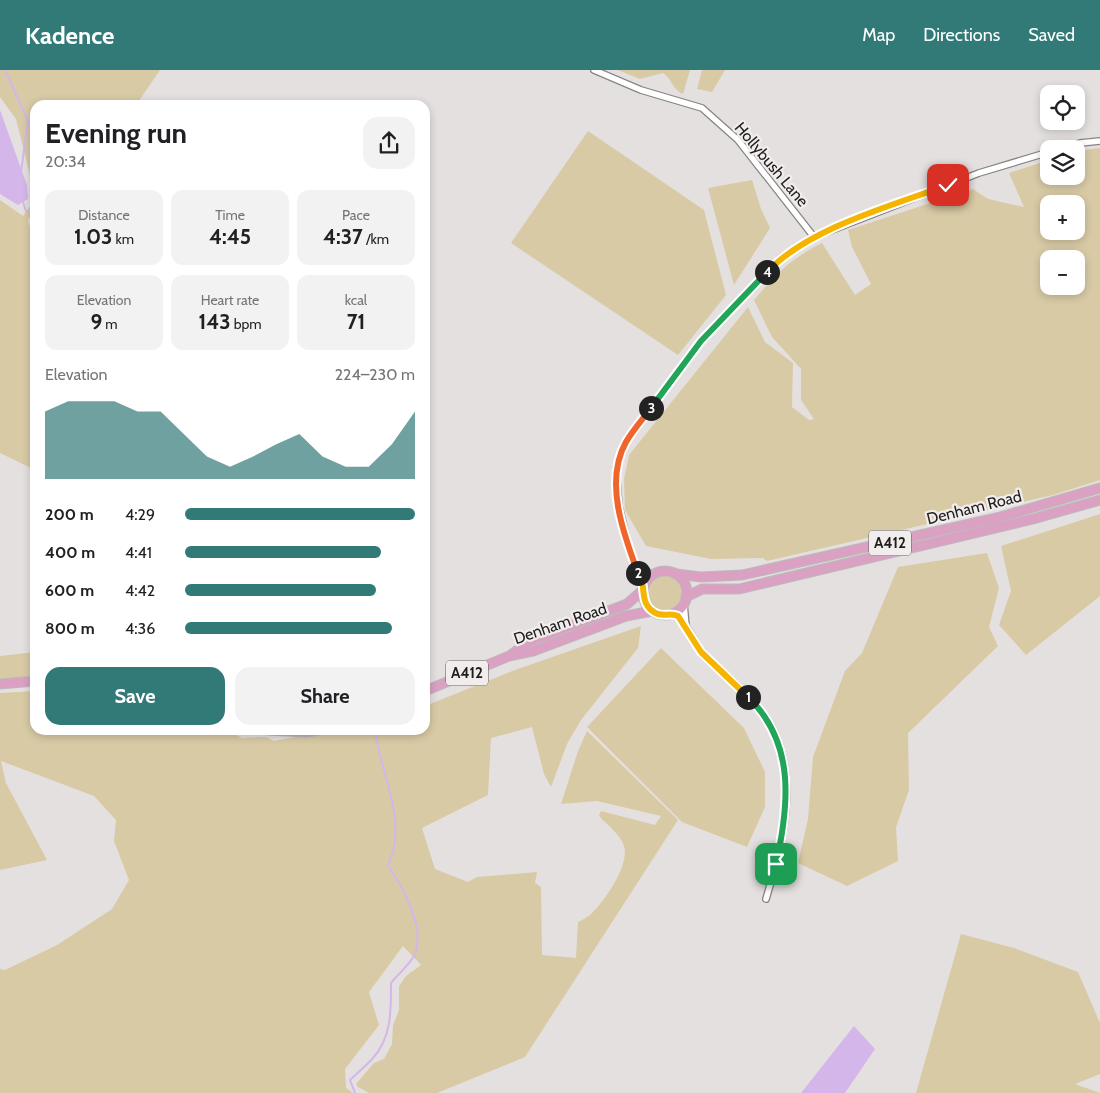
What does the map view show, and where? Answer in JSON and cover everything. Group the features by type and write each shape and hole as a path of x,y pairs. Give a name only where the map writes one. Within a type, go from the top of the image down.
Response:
{"main road":[{"name":"Denham Road","path":"676,574 701,577 742,575 1000,517 1100,488"},
{"name":"Denham Road","path":"685,601 702,589 739,589 1033,519 1100,500"},
{"path":"664,570 676,574 685,584 685,601 672,613 664,615 652,611 645,602 643,588 652,575 664,570"},
{"name":"Denham Road","path":"509,656 528,642 627,604 643,588"},
{"name":"Denham Road","path":"509,656 533,651 632,614 652,611"},
{"name":"A412","path":"430,688 509,656"},
{"path":"0,684 30,681"}],"street":[{"name":"Hollybush Lane","path":"594,70 642,90 702,108 738,140 814,237"},
{"path":"1085,142 1100,141"},
{"path":"643,588 621,515 615,482 616,470 626,442 701,341 781,258 814,237 979,174 1040,155"},
{"path":"635,566 652,575"},
{"path":"685,601 686,626"},
{"path":"672,613 686,626 701,652 751,700 772,728 784,764 787,804 776,864 766,899"}],"shaded area":[{"path":"0,70 160,70 139,100 30,100 30,175 16,119 0,97"},
{"path":"618,70 690,70 683,94 676,89 663,73 640,79"},
{"path":"702,70 725,70 712,92 697,89"},
{"path":"0,110 27,185 28,199 18,205 0,194"},
{"path":"588,131 704,210 726,295 678,355 511,243"},
{"path":"1100,148 1100,480 1053,495 767,561 763,558 711,559 646,546 625,510 624,479 629,455 748,307 765,342 793,363 792,407 809,420 814,419 801,400 801,369 772,337 754,300 770,282 801,255 822,243 855,295 871,284 852,247 848,230 973,189 988,199 1024,207 1009,173 1040,163 1040,185 1085,185 1085,150"},
{"path":"752,180 761,209 770,228 734,285 708,188"},
{"path":"0,200 23,216 30,206 30,219 28,219 30,226 30,468 0,453"},
{"path":"1100,514 1100,596 1026,655 999,625 1011,591 1001,546"},
{"path":"987,553 999,588 989,627 998,646 908,733 909,790 896,827 898,861 847,886 798,863 808,819 813,757 845,671 862,653 898,567"},
{"path":"665,576 672,577 677,581 681,586 681,600 677,605 672,609 665,610 658,609 653,605 649,600 648,593 649,586 653,581 658,577"},
{"path":"641,626 638,648 581,720 567,744 551,787 544,774 532,727 491,738 488,795 422,828 435,869 468,882 477,877 537,872 535,883 541,887 542,955 576,958 578,922 591,914 609,892 620,872 625,854 620,838 599,816 601,811 655,825 661,816 597,801 561,804 578,751 587,731 678,820 525,1057 437,1093 369,1093 358,1087 356,1084 374,1063 384,1059 392,1044 393,1025 399,1010 399,986 406,976 421,965 403,946 369,992 379,1025 345,1069 346,1088 353,1093 0,1093 0,969 5,970 57,945 112,909 129,880 114,841 116,820 94,796 1,761 6,783 47,860 0,870 0,693 30,691 30,735 236,735 242,738 266,737 274,741 305,735 430,735 430,704 515,670"},
{"path":"661,648 744,728 765,772 765,807 747,847 682,822 587,727"},
{"path":"30,653 30,679 0,682 0,656"},
{"path":"961,934 1014,948 1078,972 1100,1023 1100,1074 1075,1084 1100,1093 916,1093"},
{"path":"854,1026 875,1049 845,1093 801,1093"}],"waterway":[{"path":"5,70 28,121 21,172"},
{"path":"23,202 26,211 30,213"},
{"path":"355,1093 350,1080 373,1058 384,1041 389,1022 391,983 412,959 417,945 417,933 411,909 406,896 388,865 394,848 396,832 391,798 376,735"}],"route":[{"path":"776,864 787,804 784,764 772,728 751,700 701,652 678,616 672,613 658,614 652,611 645,602 643,596 644,586 629,549 619,506 615,482 616,470 626,442 701,341 781,258 814,237 948,185"}]}
